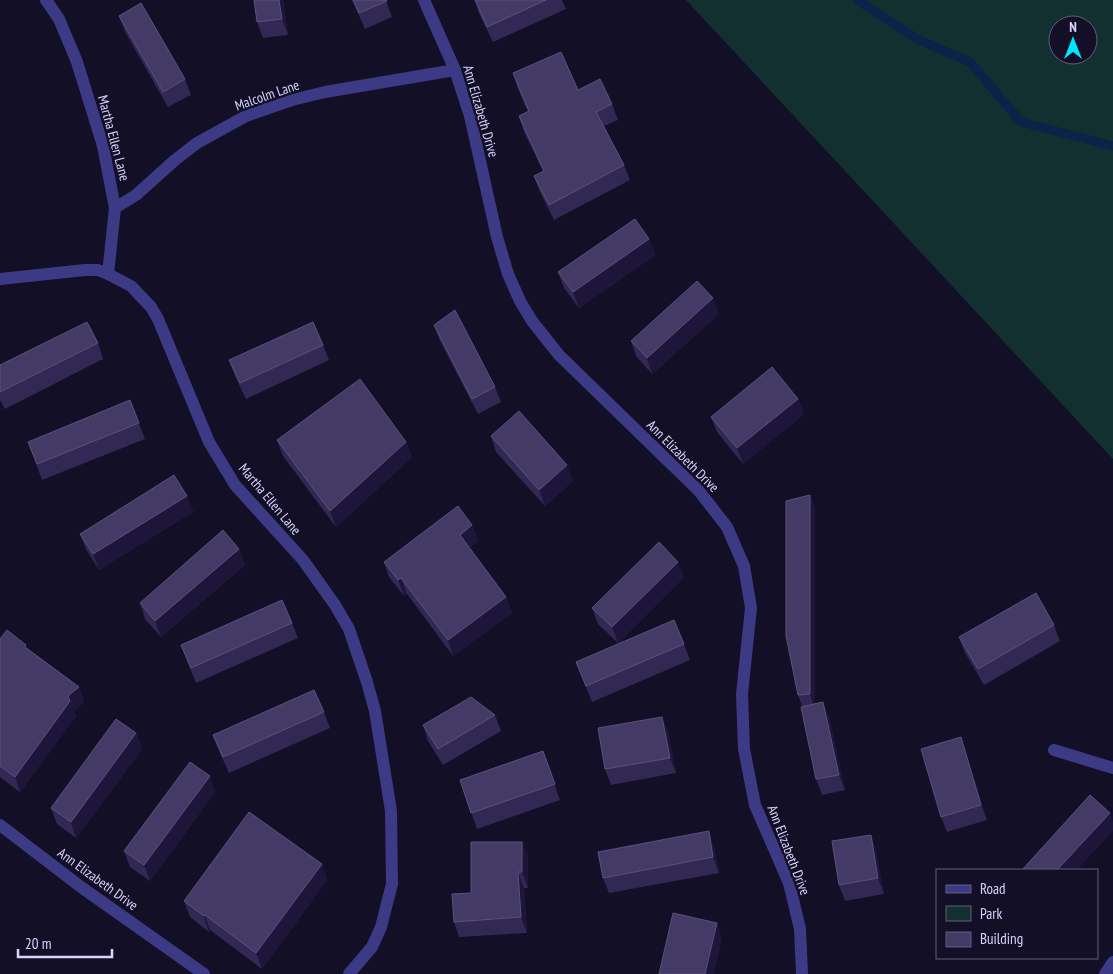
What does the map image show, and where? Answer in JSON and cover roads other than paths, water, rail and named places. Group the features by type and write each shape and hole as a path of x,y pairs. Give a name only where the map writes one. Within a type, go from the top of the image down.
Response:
{"street":[{"name":"Martha Ellen Lane","path":"46,0 59,19 77,62 103,146 115,208 108,274 131,286 158,319 210,442 234,485 303,560 335,605 349,629 364,673 375,711 391,810 392,884 381,927 372,947 349,974"},
{"name":"Ann Elizabeth Drive","path":"424,0 455,70 470,116 497,237 508,274 520,301 532,321 559,355 700,491 728,527 744,566 751,608 742,694 744,750 756,805 789,883 800,929 802,974"},
{"name":"Malcolm Lane","path":"115,208 136,195 197,143 246,116 292,100 325,92 455,70"},
{"path":"0,279 85,270 98,270 108,274"},
{"path":"1054,750 1113,768"},
{"name":"Ann Elizabeth Drive","path":"0,825 81,887 204,974"},
{"path":"1105,974 1113,962"}],"waterway":[{"path":"857,0 919,40 970,62 1021,122 1113,146"}]}
